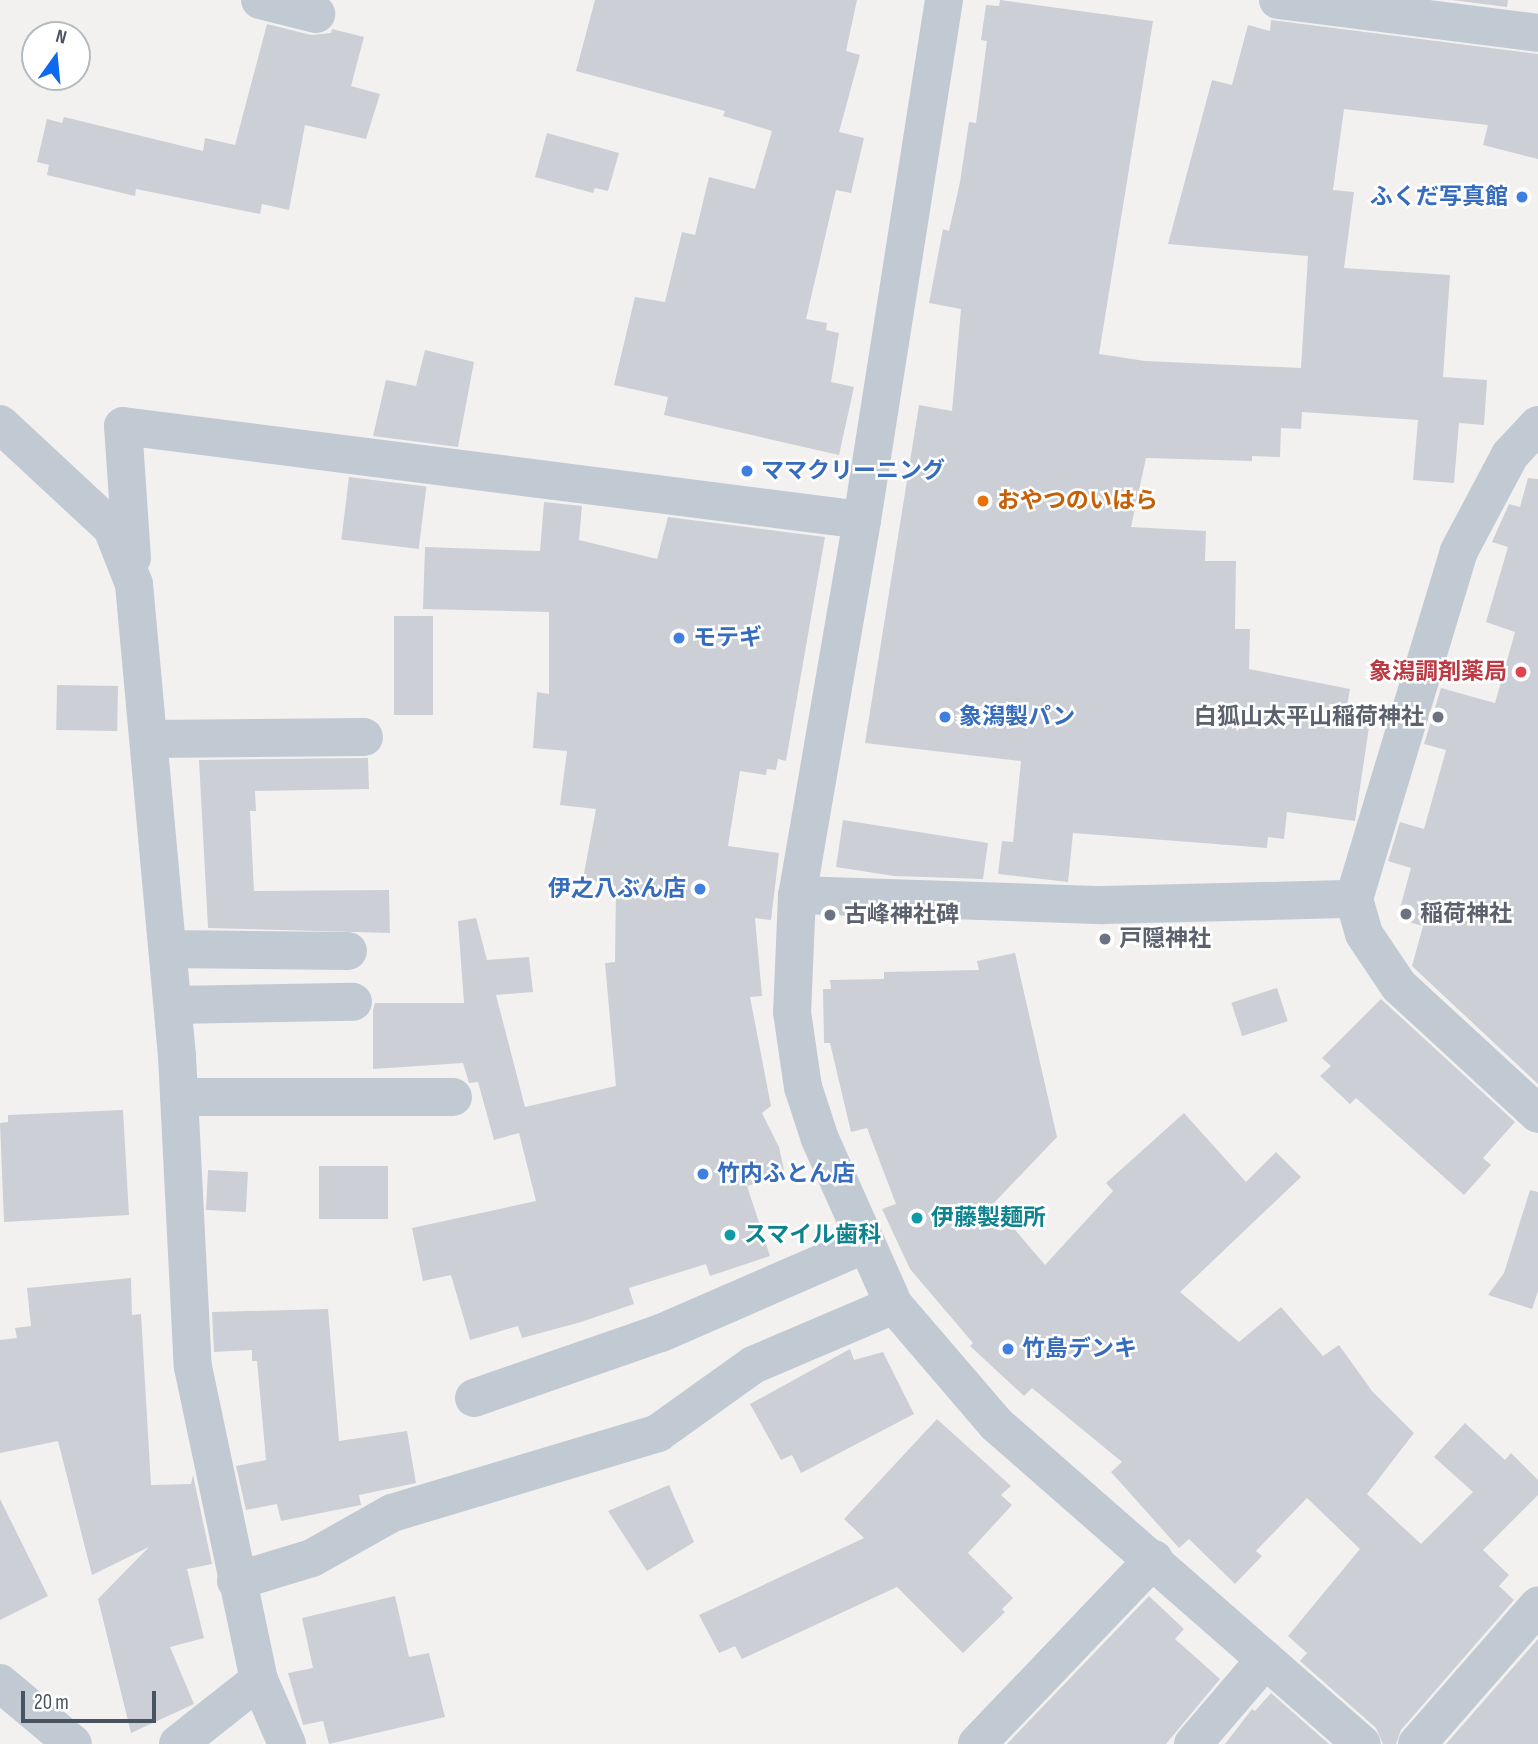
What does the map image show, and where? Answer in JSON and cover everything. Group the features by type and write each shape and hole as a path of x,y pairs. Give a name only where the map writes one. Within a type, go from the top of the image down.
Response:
{"street":[{"path":"261,0 316,15"},
{"path":"944,0 862,520 797,895 792,1012 803,1087 820,1139 894,1305 996,1424 1154,1559 1362,1744"},
{"path":"1278,0 1538,33"},
{"path":"0,424 111,528 134,584"},
{"path":"1538,425 1510,455 1459,551 1354,899 1364,934 1399,986 1538,1114"},
{"path":"287,1744 259,1679 236,1581 193,1367 173,1005 134,584 123,426 862,520"},
{"path":"149,739 364,737"},
{"path":"797,895 1103,905 1354,899"},
{"path":"168,949 348,951"},
{"path":"173,1005 353,1002"},
{"path":"179,1097 453,1097"},
{"path":"474,1398 661,1333 866,1244"},
{"path":"236,1581 312,1558 392,1513 658,1433 753,1365 894,1305"},
{"path":"977,1744 1154,1559"},
{"path":"1417,1744 1538,1606"},
{"path":"1193,1744 1265,1660"},
{"path":"178,1744 259,1679"},
{"path":"0,1683 73,1744"}],"building":[{"path":"595,0 857,0 846,51 860,55 839,132 864,138 851,193 836,190 806,319 827,323 826,330 839,333 831,382 854,387 839,455 664,415 668,397 614,385 635,297 665,302 682,232 695,235 709,177 755,189 772,131 723,116 725,111 576,71"},
{"path":"1000,0 1153,21 1099,354 1145,361 1301,368 1308,256 1168,244 1212,80 1232,85 1248,25 1270,31 1271,20 1538,54 1538,159 1483,145 1488,125 1344,109 1333,190 1354,192 1344,268 1450,275 1443,377 1487,380 1484,425 1459,423 1454,483 1413,480 1418,420 1302,412 1301,429 1281,428 1280,457 1252,456 1252,461 1146,458 1131,527 1206,531 1205,561 1236,561 1235,629 1250,629 1249,669 1350,689 1344,723 1369,727 1355,821 1287,812 1284,839 1268,837 1267,848 1073,833 1068,882 998,874 1002,841 1013,842 1021,761 865,743 919,405 952,411 961,309 929,303 943,229 949,231 960,182 969,122 976,123 987,41 981,40 986,5 999,6"},
{"path":"1452,0 1508,0 1507,7"},
{"path":"267,24 311,35 331,33 332,29 364,37 351,86 380,94 366,139 305,125 289,210 262,204 260,214 136,189 135,196 47,175 49,165 37,162 47,119 62,123 64,117 203,151 205,138 235,145"},
{"path":"547,133 619,153 608,191 595,188 593,193 535,177"},
{"path":"425,350 474,362 458,447 373,436 386,380 416,386"},
{"path":"349,477 426,487 419,549 341,540"},
{"path":"1528,478 1538,479 1538,1084 1412,966 1423,926 1397,919 1411,868 1388,861 1400,822 1424,829 1446,750 1424,744 1441,688 1495,703 1515,632 1486,622 1508,547 1492,542 1509,504 1520,507"},
{"path":"544,502 582,506 579,540 657,559 668,517 825,537 786,761 778,759 776,770 767,769 766,775 740,771 728,846 779,853 771,920 755,918 762,996 750,997 771,1106 762,1113 779,1147 785,1175 747,1186 770,1256 710,1276 706,1264 629,1288 634,1304 581,1322 522,1338 518,1326 470,1340 451,1275 423,1281 412,1228 536,1201 519,1133 494,1140 478,1082 469,1083 463,1063 373,1069 373,1010 375,1003 464,1003 458,921 476,918 487,960 529,957 533,992 496,995 525,1107 616,1086 605,963 615,962 616,886 583,879 596,809 560,805 567,751 533,748 537,692 549,694 549,612 423,609 425,547 540,551"},
{"path":"394,616 433,616 433,715 394,715"},
{"path":"57,685 118,686 117,731 56,730"},
{"path":"368,758 369,789 255,791 256,811 250,811 254,891 389,890 390,933 208,928 199,760"},
{"path":"843,820 988,843 983,879 894,876 836,867"},
{"path":"1015,953 1057,1137 993,1204 1045,1265 1113,1191 1106,1183 1184,1113 1246,1182 1276,1152 1301,1177 1180,1292 1239,1342 1281,1307 1323,1356 1339,1345 1372,1391 1414,1433 1367,1494 1421,1544 1473,1492 1434,1457 1465,1423 1505,1460 1511,1453 1538,1480 1538,1495 1483,1550 1509,1575 1499,1586 1514,1600 1401,1730 1396,1744 1383,1744 1376,1728 1300,1661 1307,1653 1288,1636 1360,1549 1307,1498 1256,1551 1262,1556 1235,1584 1189,1539 1179,1548 1111,1472 1122,1462 1032,1388 1024,1396 970,1346 973,1343 910,1269 882,1209 896,1204 867,1128 851,1132 830,1043 824,1043 823,989 831,989 830,980 884,979 884,972 979,970 977,961"},
{"path":"1277,988 1288,1021 1242,1036 1231,1003"},
{"path":"1381,999 1515,1122 1483,1158 1491,1165 1464,1195 1356,1098 1350,1104 1320,1076 1331,1066 1322,1058"},
{"path":"123,1110 129,1215 4,1222 0,1123 8,1122 8,1115"},
{"path":"319,1166 388,1166 388,1219 319,1219"},
{"path":"208,1170 248,1172 246,1212 206,1210"},
{"path":"1530,1190 1538,1192 1538,1291 1532,1309 1488,1295 1504,1273"},
{"path":"131,1278 132,1315 141,1314 151,1485 191,1484 193,1475 212,1564 187,1569 204,1638 170,1647 194,1704 131,1733 98,1599 149,1547 92,1575 58,1441 0,1453 0,1340 17,1338 15,1328 31,1326 27,1288"},
{"path":"328,1309 339,1441 407,1431 416,1483 359,1495 361,1505 281,1521 277,1504 246,1510 236,1466 266,1460 257,1361 252,1361 252,1350 214,1352 212,1312"},
{"path":"850,1349 854,1360 883,1352 914,1414 801,1473 792,1455 781,1460 750,1404"},
{"path":"937,1419 1011,1486 1001,1495 1012,1505 968,1553 1013,1598 1002,1609 1005,1612 963,1653 897,1587 742,1659 735,1646 719,1653 699,1615 864,1538 844,1519"},
{"path":"669,1485 694,1542 647,1571 608,1511"},
{"path":"0,1499 48,1596 0,1620"},
{"path":"395,1596 409,1657 429,1653 445,1717 329,1744 323,1721 303,1725 288,1673 313,1668 302,1618"},
{"path":"1149,1596 1184,1629 1175,1639 1220,1679 1166,1744 1007,1744"},
{"path":"1538,1639 1538,1744 1446,1744"},
{"path":"1271,1693 1329,1744 1225,1744 1252,1709 1255,1711"}],"place":[{"name":"ふくだ写真館","path":"1522,197"},
{"name":"ママクリーニング","path":"747,471"},
{"name":"おやつのいはら","path":"983,501"},
{"name":"モテギ","path":"679,638"},
{"name":"象潟調剤薬局","path":"1521,672"},
{"name":"象潟製パン","path":"945,717"},
{"name":"白狐山太平山稲荷神社","path":"1438,717"},
{"name":"伊之八ぶん店","path":"700,889"},
{"name":"稲荷神社","path":"1406,914"},
{"name":"古峰神社碑","path":"830,915"},
{"name":"戸隠神社","path":"1105,939"},
{"name":"竹内ふとん店","path":"703,1174"},
{"name":"伊藤製麺所","path":"917,1218"},
{"name":"スマイル歯科","path":"730,1235"},
{"name":"竹島デンキ","path":"1008,1349"}]}
